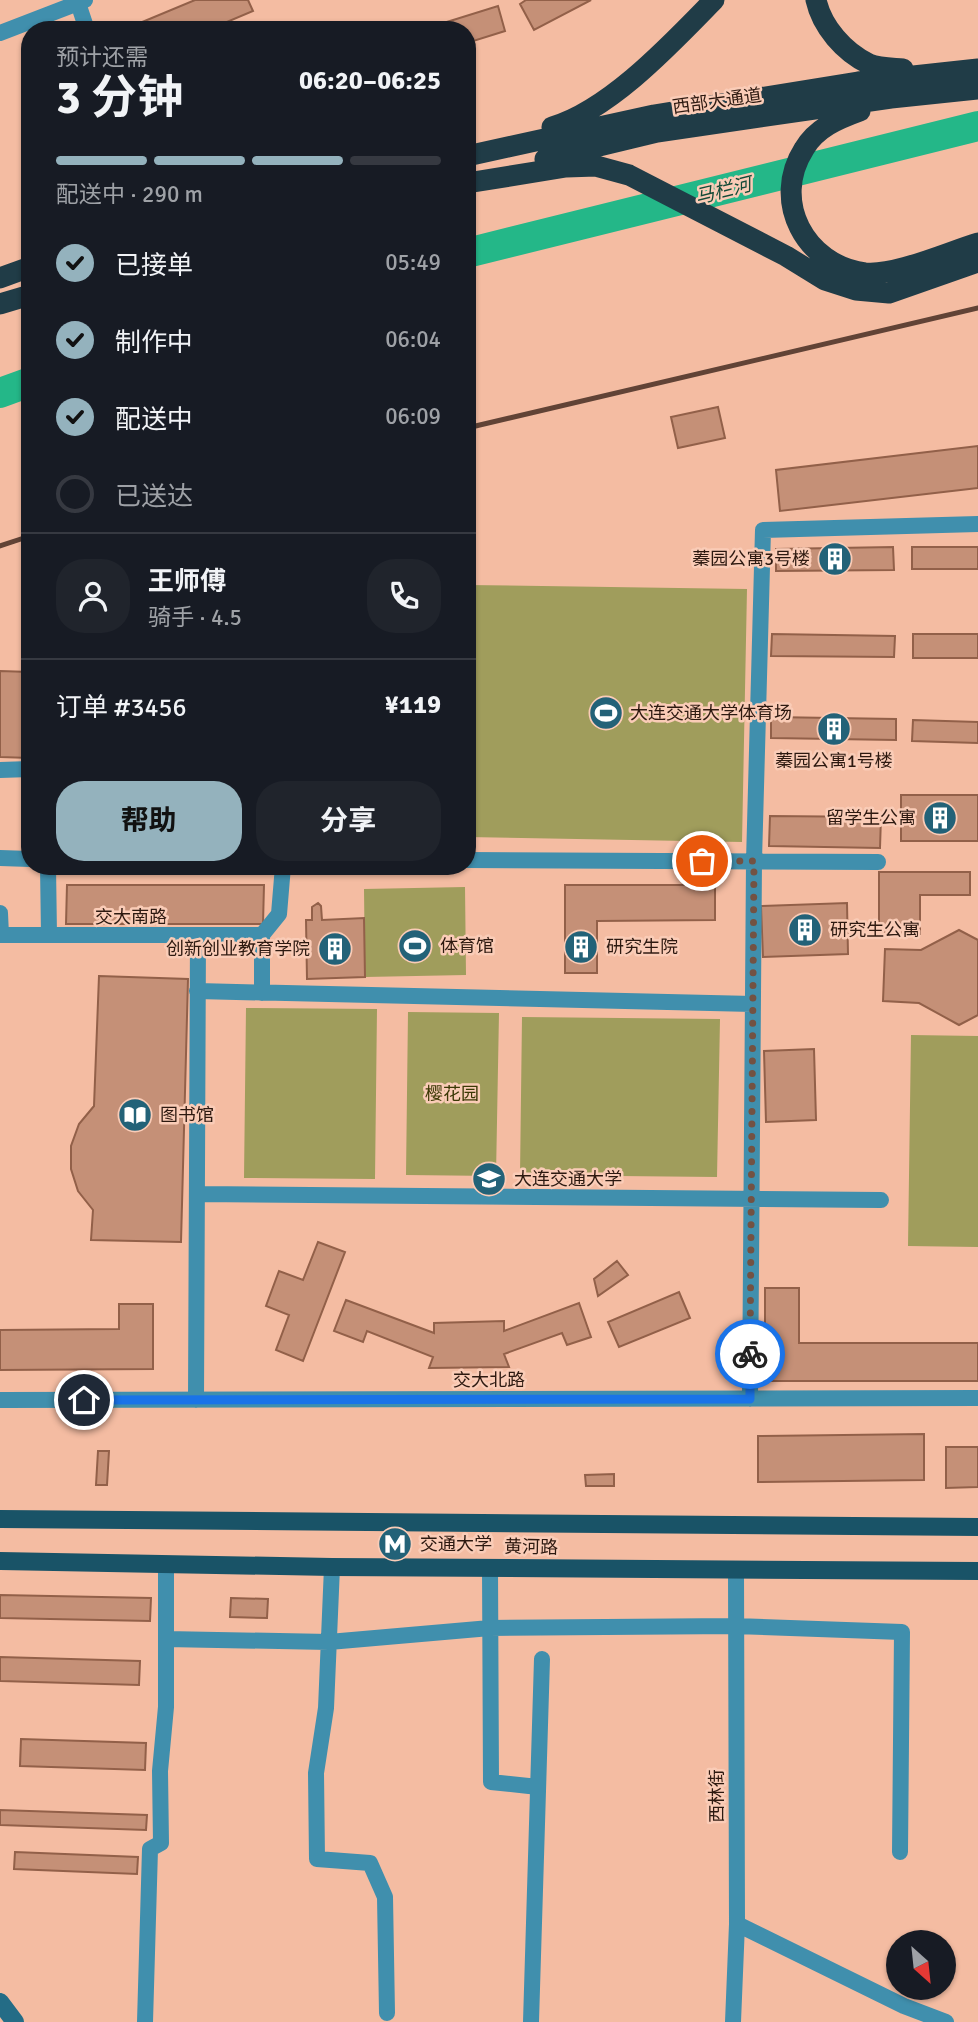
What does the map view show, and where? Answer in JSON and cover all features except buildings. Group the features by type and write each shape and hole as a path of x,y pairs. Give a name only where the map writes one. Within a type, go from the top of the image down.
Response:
{"highway":[{"path":"476,151 568,123 629,82 714,0"},
{"path":"816,0 818,10 836,38 870,65 947,72"},
{"name":"西部大通道","path":"476,152 654,115 858,82 978,69"},
{"name":"西部大通道","path":"476,179 657,132 891,98 978,89"},
{"path":"891,98 830,123 805,146 796,164 791,189 794,212 803,236 817,253 853,270 877,273 895,270 978,243"},
{"path":"476,180 565,167 596,166 629,175 786,256 825,281 856,290 889,293 978,262"},
{"path":"0,278 21,270"},
{"path":"0,304 21,298"}],"main road":[{"name":"黄河路","path":"0,1519 978,1527"},
{"name":"黄河路","path":"0,1561 332,1567 978,1571"}],"street":[{"path":"30,21 81,1 85,21"},
{"path":"0,33 21,25"},
{"path":"750,1399 754,861 763,530 978,524"},
{"path":"0,769 21,769"},
{"path":"0,859 21,859"},
{"path":"476,860 878,862"},
{"path":"48,875 49,935"},
{"path":"262,993 262,935 279,914 282,875"},
{"path":"0,913 0,935"},
{"name":"交大南路","path":"0,935 262,935"},
{"path":"196,1400 198,936"},
{"path":"197,992 753,1004"},
{"path":"197,1194 881,1200"},
{"name":"交大北路","path":"0,1400 978,1398"},
{"path":"145,2022 150,1849 161,1843 160,1771 166,1707 166,1565"},
{"path":"332,1567 326,1708 316,1773 317,1859 370,1863 385,1897 387,2013"},
{"path":"490,1568 491,1782 538,1787"},
{"name":"西林街","path":"733,2022 737,1924 736,1570"},
{"path":"166,1640 329,1642 490,1628 735,1626 902,1632 900,1853"},
{"path":"531,2022 542,1658"},
{"path":"737,1924 904,2006 946,2022"},
{"path":"0,2002 15,2022"}],"green space":[{"name":"大连交通大学体育场","path":"476,585 747,589 742,842 476,837"},
{"name":"体育馆","path":"465,887 466,975 365,977 364,889"},
{"path":"246,1008 377,1009 375,1179 244,1178"},
{"name":"樱花园","path":"408,1012 499,1013 496,1176 406,1175"},
{"path":"522,1017 720,1019 717,1177 520,1175"},
{"path":"911,1035 978,1036 978,1247 908,1246"}],"waterway":[{"name":"马栏河","path":"476,251 978,126"},
{"name":"马栏河","path":"0,393 21,385"}],"railway":[{"path":"476,426 978,308"},
{"path":"0,546 21,539"}],"way so far":[{"path":"702,861 754,861 750,1354"}],"place":[{"name":"蓁园公寓3号楼","path":"835,559"},
{"name":"大连交通大学体育场","path":"606,713"},
{"name":"蓁园公寓1号楼","path":"834,729"},
{"name":"留学生公寓","path":"940,818"},
{"name":"研究生公寓","path":"805,930"},
{"name":"体育馆","path":"415,946"},
{"name":"研究生院","path":"581,947"},
{"name":"创新创业教育学院","path":"335,949"},
{"name":"图书馆","path":"135,1115"},
{"name":"大连交通大学","path":"489,1179"},
{"name":"交通大学","path":"395,1544"}],"route":[{"path":"84,1400 750,1399 750,1354"}]}
